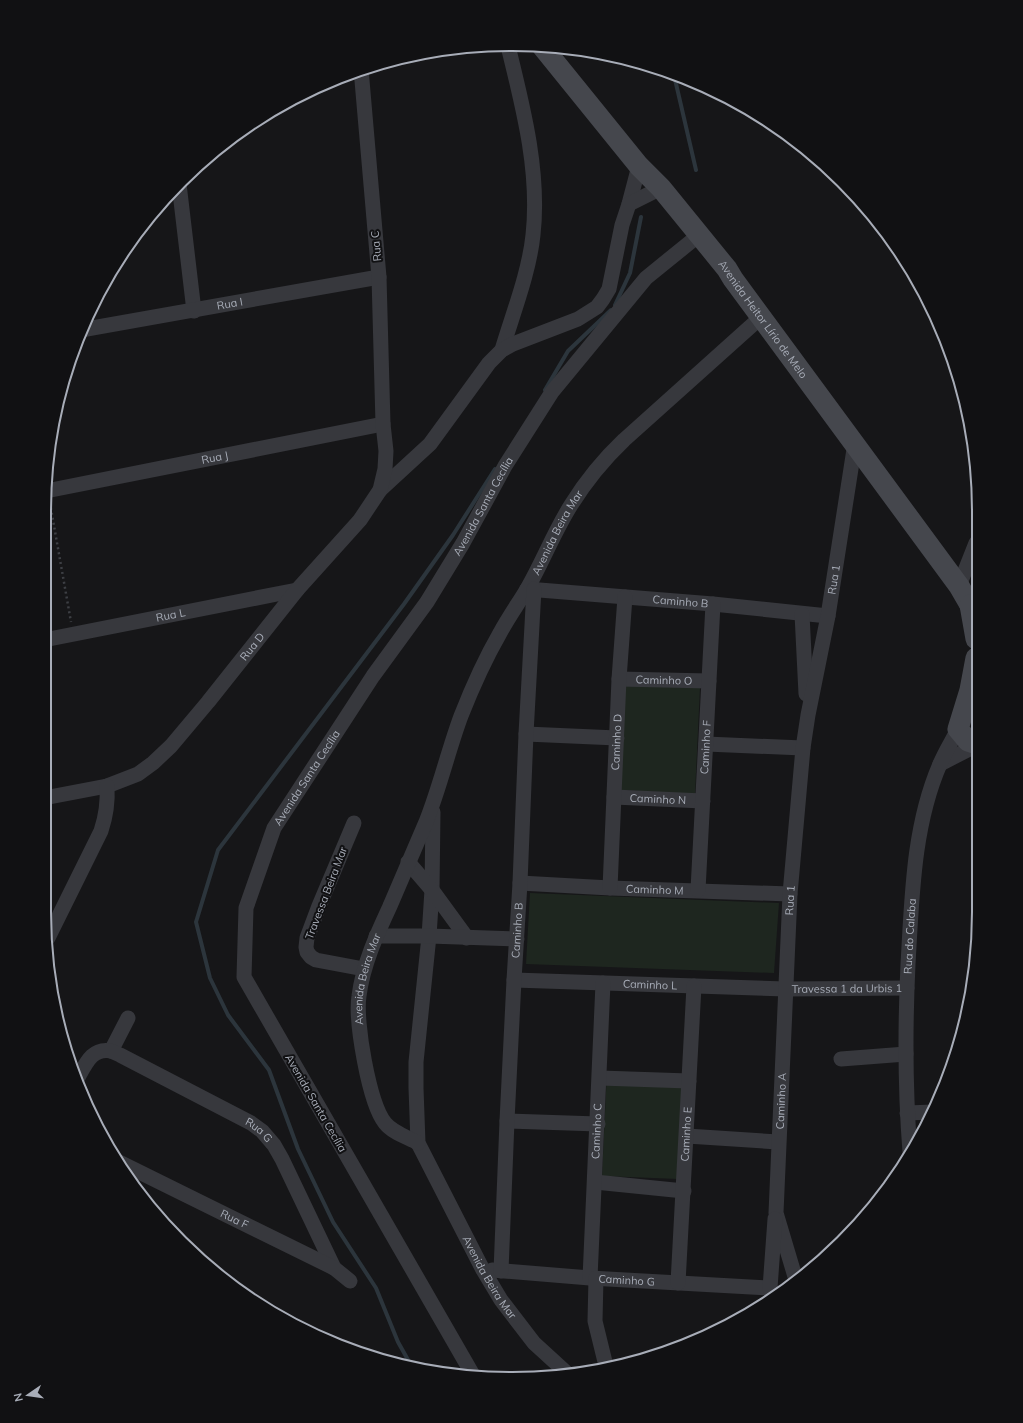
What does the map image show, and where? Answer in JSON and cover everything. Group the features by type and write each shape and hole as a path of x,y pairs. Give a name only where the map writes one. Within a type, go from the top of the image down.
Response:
{"main road":[{"name":"Avenida Heitor Lírio de Melo","path":"547,53 639,166 661,188 678,209 692,241 727,269 960,586 972,607"},
{"path":"972,685 958,729 968,741 972,743"}],"street":[{"path":"502,350 530,255 535,207 531,154 509,51"},
{"name":"Rua C","path":"358,77 379,277 383,424"},
{"path":"380,490 430,444 489,363 502,350 513,344 578,319 597,307 609,289 622,225 630,204 639,166"},
{"path":"630,204 661,188"},
{"path":"180,192 194,311"},
{"name":"Avenida Santa Cecília","path":"470,1370 244,977 246,908 274,828 373,676 427,602 463,543 505,466 552,392 646,278 692,241"},
{"name":"Rua I","path":"89,329 379,277"},
{"name":"Avenida Beira Mar","path":"418,1143 390,1128 378,1111 373,1097 362,1050 358,996 364,969 376,936 433,804 454,735 470,695 483,664 499,634 530,589 571,505 609,454 761,317"},
{"name":"Rua D","path":"51,797 106,786 138,774 154,763 171,746 236,668 296,590 346,536 367,510 380,490 385,469 386,451 383,424"},
{"name":"Rua J","path":"52,490 383,424"},
{"name":"Rua 1","path":"786,989 790,894 803,748 808,715 828,616 855,443"},
{"path":"960,586 972,554"},
{"name":"Caminho B","path":"500,1271 520,883 530,589 713,604 828,616"},
{"name":"Rua L","path":"51,639 296,590"},
{"name":"Caminho D","path":"610,888 619,679 625,597"},
{"name":"Caminho F","path":"698,890 713,604"},
{"name":"Rua 1","path":"802,614 808,715"},
{"name":"Caminho O","path":"619,679 709,681"},
{"name":"Rua do Calaba","path":"909,1143 906,1054 907,988 912,900 917,848 924,813 940,764 958,729"},
{"path":"526,734 617,738"},
{"path":"706,744 803,748"},
{"path":"940,764 972,748"},
{"path":"52,931 101,832 107,806 106,786"},
{"name":"Caminho N","path":"614,796 703,801"},
{"name":"Avenida Beira Mar","path":"433,804 432,890 429,936 416,1062 418,1143 483,1270 501,1300 524,1333 562,1369"},
{"name":"Travessa Beira Mar","path":"354,823 311,926 307,938 306,948 311,957 316,960 364,969"},
{"path":"408,862 432,890 467,938"},
{"name":"Caminho M","path":"520,883 610,888 790,894"},
{"path":"376,936 517,939"},
{"name":"Caminho L","path":"514,980 786,989"},
{"name":"Caminho C","path":"603,984 595,1182 593,1278 595,1321 605,1362"},
{"name":"Caminho E","path":"678,1283 694,986"},
{"name":"Travessa 1 da Urbis 1","path":"786,989 907,988"},
{"name":"Caminho A","path":"772,1291 786,989"},
{"path":"80,1074 92,1056 98,1051 104,1050 115,1053 128,1018"},
{"name":"Rua G","path":"115,1053 233,1113 262,1130 274,1145 282,1159 334,1268"},
{"path":"841,1059 906,1054"},
{"path":"600,1078 688,1081"},
{"path":"907,1113 926,1112"},
{"path":"507,1121 598,1124"},
{"path":"686,1136 778,1142"},
{"name":"Rua F","path":"129,1167 334,1268 350,1281"},
{"path":"595,1182 684,1191"},
{"name":"Caminho A","path":"776,1212 795,1275"},
{"name":"Caminho G","path":"483,1270 678,1283 770,1292"}],"path":[{"path":"51,513 73,635"}],"shaded area":[{"path":"624,685 700,688 695,794 620,790"},
{"path":"530,893 779,903 774,973 526,964"},
{"path":"607,1071 682,1074 678,1179 602,1176"}],"waterway":[{"path":"675,81 696,170"},
{"path":"615,305 630,273 641,217"},
{"path":"545,390 568,351 611,310"},
{"path":"408,1360 398,1342 376,1288 333,1222 298,1149 269,1070 228,1015 210,978 196,922 218,850 404,604 453,535 495,469"}]}
